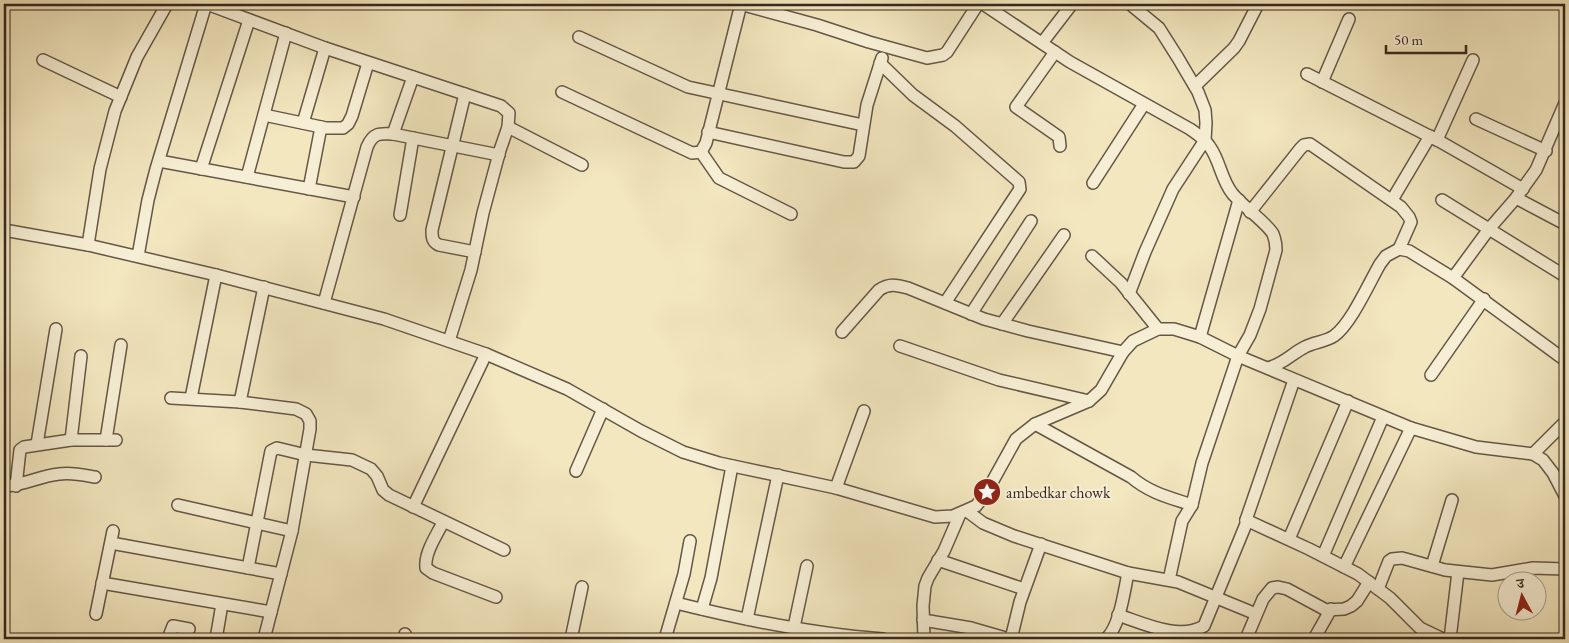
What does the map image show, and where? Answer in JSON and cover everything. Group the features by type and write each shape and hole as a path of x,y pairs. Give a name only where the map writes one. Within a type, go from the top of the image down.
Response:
{"street":[{"path":"88,245 100,169 115,112 137,57 167,4"},
{"path":"138,256 148,200 207,4 325,48 506,109 509,113 508,127 483,213 471,270 449,341"},
{"path":"701,152 704,148 740,4 817,24 886,47 927,58 943,55 952,48 978,4"},
{"path":"984,4 1055,52 1190,129 1205,140 1211,148 1223,178 1232,192 1272,232 1276,250 1260,309 1250,335 1238,356 1202,463 1192,505 1182,521 1169,580"},
{"path":"1042,43 1072,4"},
{"path":"1130,4 1159,28 1195,86 1205,110 1206,123 1205,140 1173,189 1145,252 1130,294"},
{"path":"1195,86 1234,48 1258,4"},
{"path":"1322,82 1349,19"},
{"path":"201,169 249,20"},
{"path":"248,177 286,33"},
{"path":"579,37 678,83 718,94 864,125"},
{"path":"708,132 850,163 857,160 868,98 886,47"},
{"path":"303,123 325,48"},
{"path":"1055,52 1016,107 1059,136 1060,146"},
{"path":"43,60 121,97"},
{"path":"1392,200 1433,138 1473,60"},
{"path":"264,115 321,127 343,128 348,124 368,62"},
{"path":"880,63 913,95 954,126 1019,182 1020,188 1016,195 945,303"},
{"path":"1307,74 1433,138 1565,224"},
{"path":"393,134 413,77"},
{"path":"562,92 684,150 692,153 701,152"},
{"path":"464,94 432,230 432,239 439,245 475,252"},
{"path":"1093,183 1144,104"},
{"path":"1453,278 1489,230 1520,194 1536,170 1564,109"},
{"path":"1476,119 1546,150"},
{"path":"309,189 321,127"},
{"path":"508,127 582,165"},
{"path":"324,303 370,138 376,135 393,134 499,155"},
{"path":"400,216 413,138"},
{"path":"1250,212 1300,148 1306,144 1312,146 1392,200 1406,212 1411,222 1399,249 1386,256 1380,264 1346,322 1336,334 1331,338 1304,347 1280,365 1268,368"},
{"path":"701,152 719,178 791,214"},
{"path":"159,161 354,197"},
{"path":"1200,337 1239,200"},
{"path":"1442,200 1565,276"},
{"path":"971,314 1031,221"},
{"path":"4,230 88,245 216,274 384,319 486,354 567,389 683,452 732,466 836,488 936,517 953,516 976,506 986,495 1016,439 1035,424 1089,401 1101,390 1123,352 1133,341 1158,329 1174,329 1200,337 1238,356 1411,428 1476,447 1533,454 1543,460 1553,473 1565,496"},
{"path":"1002,324 1064,235"},
{"path":"1399,249 1409,251 1453,278 1565,360"},
{"path":"1092,256 1121,283 1158,329"},
{"path":"191,398 216,274"},
{"path":"842,332 879,290 890,285 908,288 971,314 1002,324 1123,352"},
{"path":"240,402 264,287"},
{"path":"1431,375 1484,299"},
{"path":"38,444 56,330"},
{"path":"16,486 21,448 71,440 111,440 121,345"},
{"path":"900,346 999,380 1089,401"},
{"path":"413,507 486,354"},
{"path":"71,440 81,356"},
{"path":"1118,615 1162,628 1189,632 1204,626 1246,524 1294,380"},
{"path":"171,398 240,402 296,409 306,414 310,421 306,455 292,531 264,639"},
{"path":"1289,539 1348,401"},
{"path":"576,471 603,409"},
{"path":"836,488 864,411"},
{"path":"1324,556 1384,416"},
{"path":"1533,454 1565,422"},
{"path":"1035,424 1130,476 1141,486 1155,494 1192,505"},
{"path":"1344,567 1411,428"},
{"path":"248,568 271,451 277,448 306,455 338,458 364,465 377,476 383,490 388,495 504,550"},
{"path":"702,609 711,578 732,466"},
{"path":"4,486 16,486 58,474 70,473 95,477"},
{"path":"747,619 778,476"},
{"path":"1432,566 1452,500"},
{"path":"178,505 292,531"},
{"path":"963,512 1014,536 1128,573 1169,580 1256,614"},
{"path":"924,639 923,600 925,586 963,512"},
{"path":"1246,520 1324,556 1374,585 1420,628 1436,638"},
{"path":"443,522 428,554 425,563 426,568 432,574 496,597"},
{"path":"96,614 113,531"},
{"path":"665,639 676,603 690,541"},
{"path":"111,543 280,574"},
{"path":"923,620 971,628 1010,639 1024,589 1040,544"},
{"path":"1246,639 1256,614 1268,591 1272,588 1287,589 1326,610 1344,610 1374,585 1392,559 1402,558 1458,572 1492,575 1533,568 1565,569"},
{"path":"938,560 1024,589"},
{"path":"794,627 807,566"},
{"path":"1450,639 1458,572"},
{"path":"1106,639 1114,630 1128,573"},
{"path":"102,583 271,612"},
{"path":"571,639 582,587"},
{"path":"676,603 747,619 794,627 826,636 883,639"},
{"path":"216,639 222,604"},
{"path":"1314,639 1331,610"},
{"path":"168,639 172,626 189,629"}],"place":[{"name":"ambedkar chowk","path":"987,492"}]}
